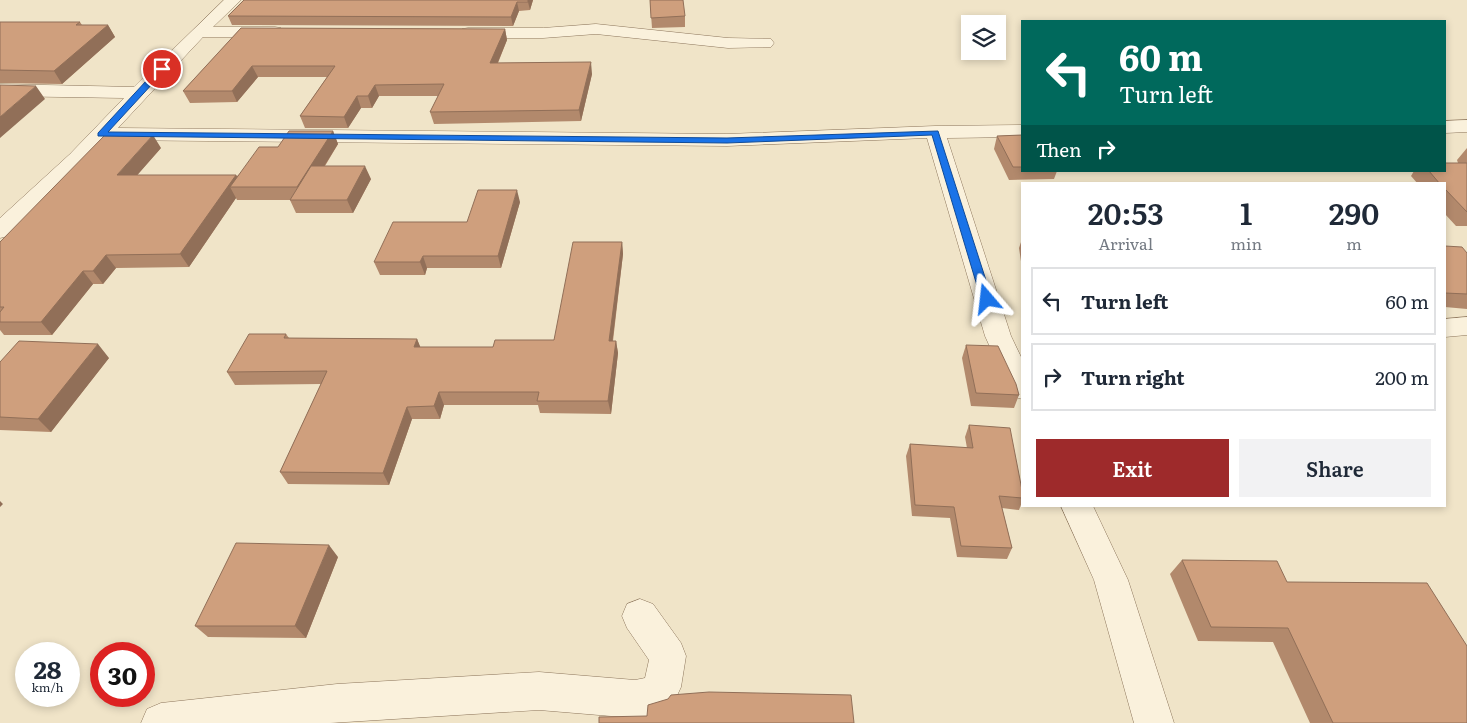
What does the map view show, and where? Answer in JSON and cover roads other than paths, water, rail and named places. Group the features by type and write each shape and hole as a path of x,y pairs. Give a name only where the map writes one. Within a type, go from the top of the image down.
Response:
{"street":[{"path":"0,231 101,134 137,93 233,0"},
{"path":"454,33 543,34 596,29 728,43 764,43"},
{"path":"199,32 288,32"},
{"path":"0,90 137,93"},
{"path":"1446,127 1467,126"},
{"path":"101,134 727,140 935,132 1021,132"},
{"path":"935,132 1010,334 1021,384"},
{"path":"1446,328 1467,326"},
{"path":"1077,507 1111,580 1154,723"},
{"path":"161,723 337,703 539,691 635,699 655,696 662,687 668,656 640,616"}]}
